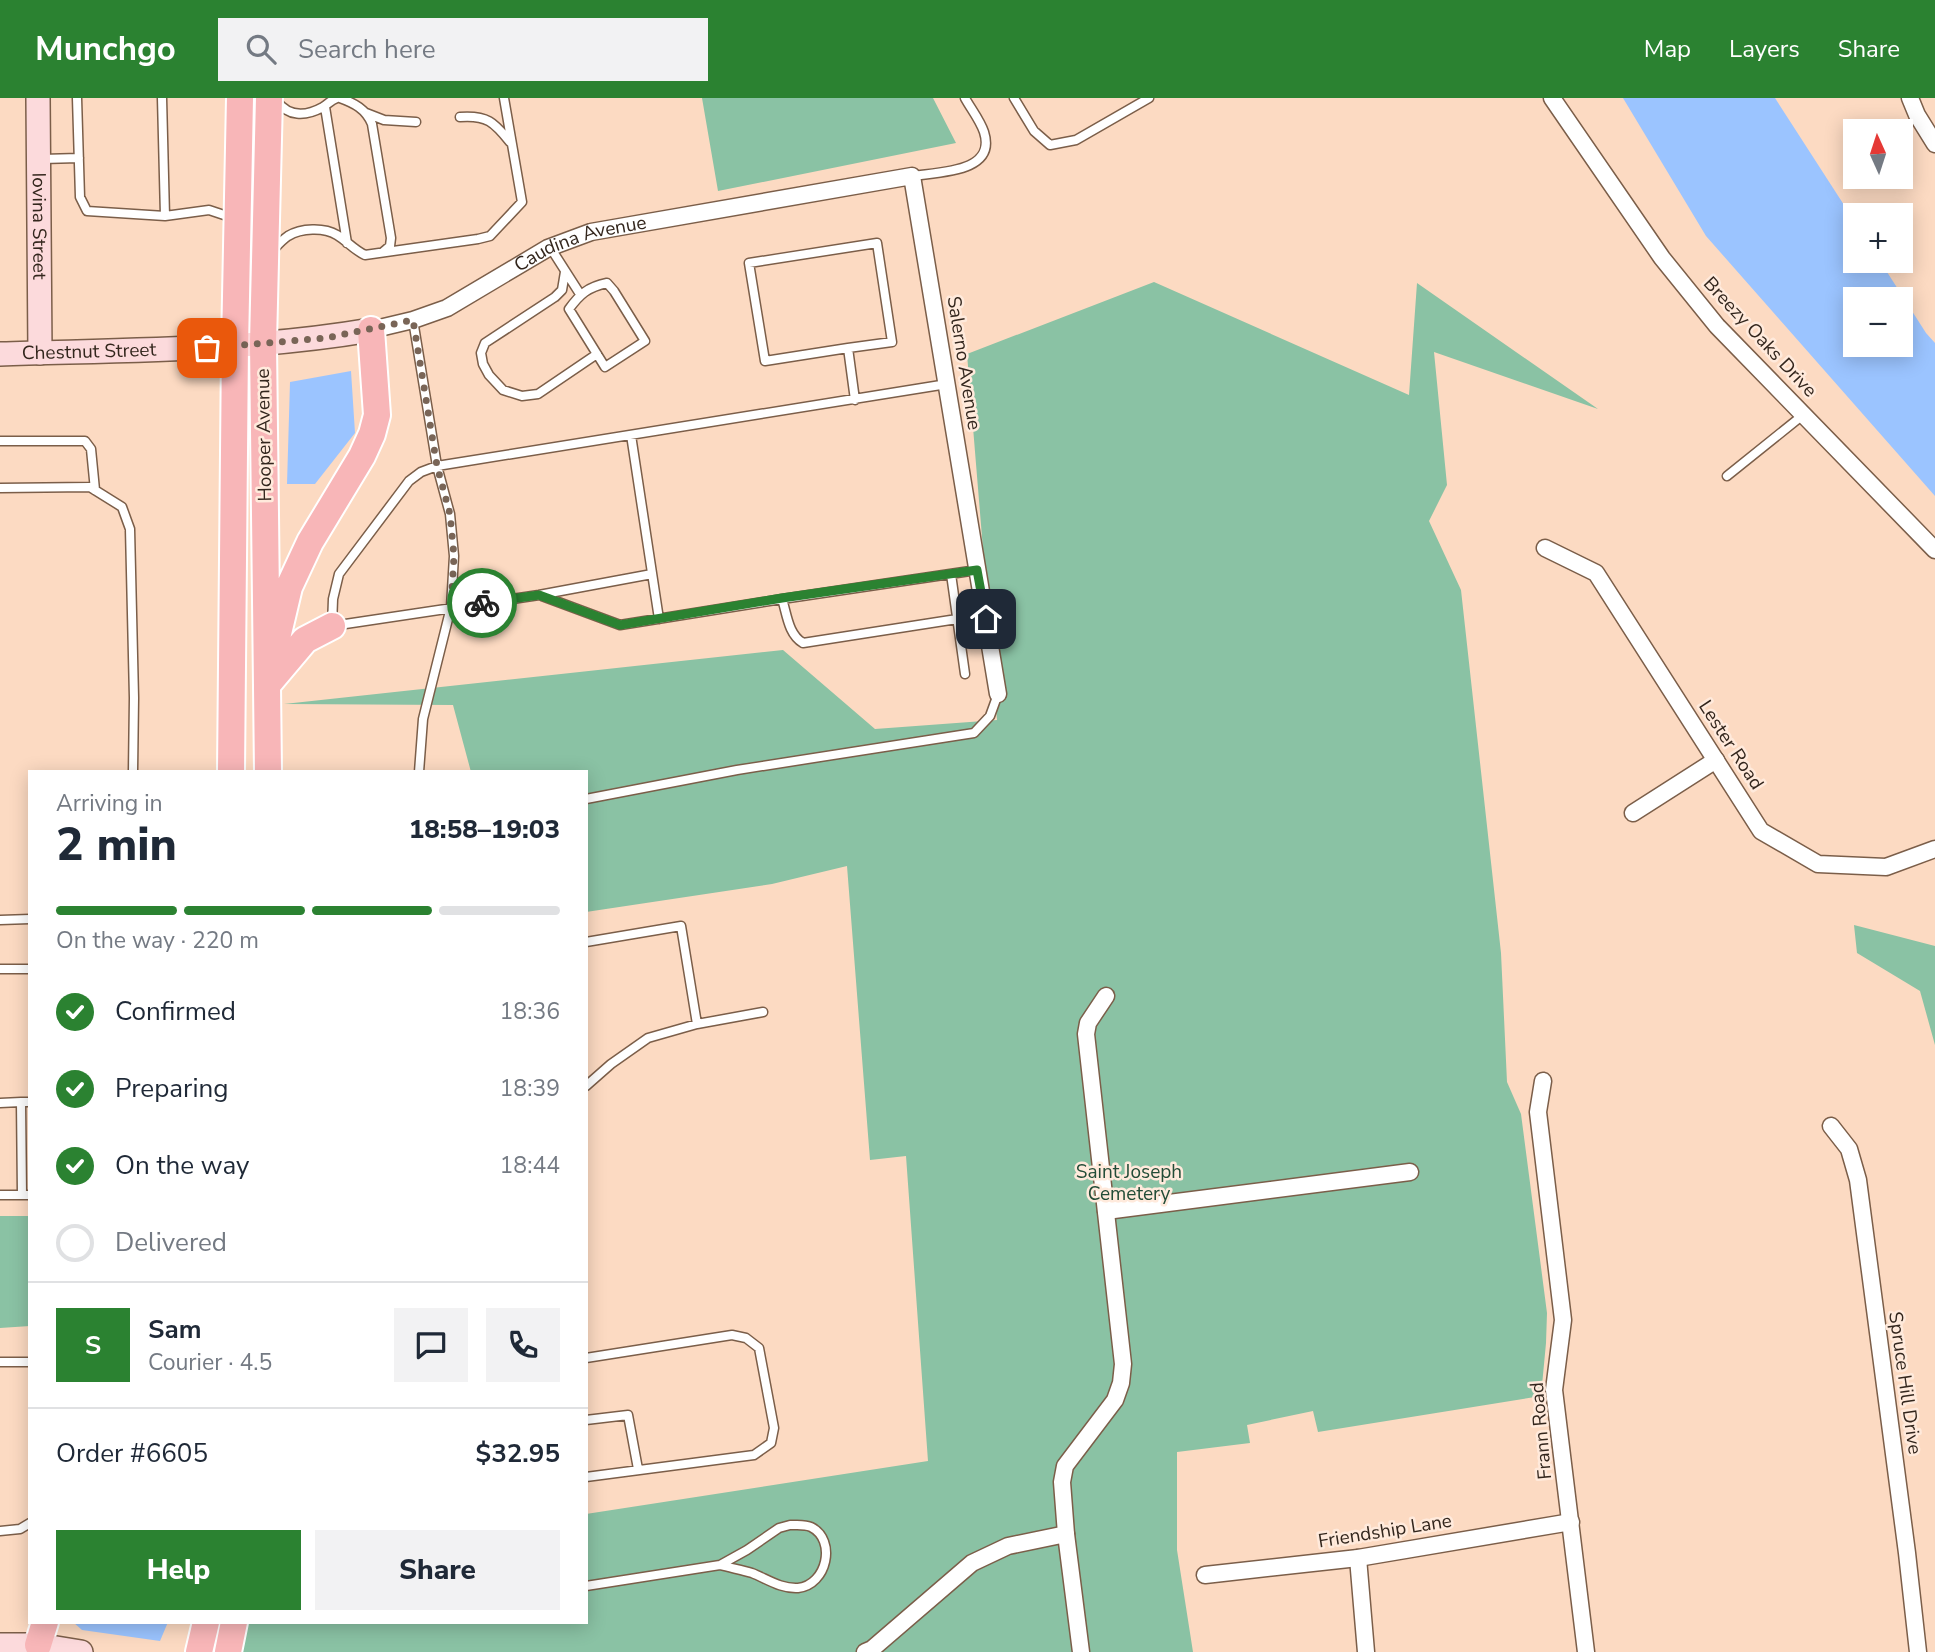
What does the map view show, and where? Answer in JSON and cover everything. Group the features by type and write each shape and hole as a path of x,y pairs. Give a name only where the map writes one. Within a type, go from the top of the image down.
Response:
{"main road":[{"name":"Hooper Avenue","path":"231,770 240,98"},
{"name":"Hooper Avenue","path":"263,765 267,685 263,343 269,98"},
{"path":"267,685 289,587 310,542 362,456 372,434 377,415 371,330"},
{"path":"267,685 305,640 332,625"},
{"path":"199,1652 206,1624"},
{"path":"228,1652 234,1624"}],"street":[{"name":"Iovina Street","path":"38,98 40,353"},
{"name":"Breezy Oaks Drive","path":"1552,98 1662,258 1717,326 1935,550"},
{"path":"1910,98 1935,144"},
{"name":"Caudina Avenue","path":"263,343 326,338 413,320 447,308 550,247 591,232 912,176"},
{"name":"Salerno Avenue","path":"912,176 998,694"},
{"name":"Chestnut Street","path":"0,354 154,351 263,343"},
{"name":"Lester Road","path":"1545,548 1596,573 1761,831 1818,864 1886,867 1935,849"},
{"path":"1633,813 1716,760"},
{"path":"1081,1652 1062,1482 1065,1466 1115,1399 1121,1383 1123,1364 1086,1034 1088,1023 1106,996"},
{"name":"Frann Road","path":"1543,1081 1538,1112 1563,1320 1555,1390 1586,1652"},
{"name":"Spruce Hill Drive","path":"1832,1126 1849,1149 1858,1180 1918,1652"},
{"path":"1105,1211 1410,1172"},
{"name":"Friendship Lane","path":"1205,1575 1358,1558 1571,1521"},
{"path":"866,1652 972,1563 1008,1546 1066,1534"},
{"path":"1358,1558 1366,1652"},
{"path":"0,1645 42,1634 81,1652"}],"lane":[{"path":"77,98 80,197 87,211 165,216 209,210 237,220"},
{"path":"163,98 165,216"},
{"path":"275,98 282,108 292,115 324,107 331,100 338,98 384,120 416,122"},
{"path":"265,260 287,237 298,232 321,229 337,234 356,251 365,255 490,236 522,202 504,98"},
{"path":"912,176 970,166 981,159 986,148 985,136 965,98"},
{"path":"1014,98 1034,131 1050,145 1076,140 1149,98"},
{"path":"324,107 347,243"},
{"path":"366,113 372,124 391,239 390,246 383,253"},
{"path":"460,117 484,117 493,122 512,145"},
{"path":"39,159 79,158"},
{"path":"877,243 892,342 848,348 765,361 749,263 877,243"},
{"path":"550,247 580,294"},
{"path":"565,272 562,290 555,297 485,342 481,353 482,364 503,390 522,396 538,394 597,354"},
{"path":"607,283 645,341 605,367 569,309 580,294 607,283"},
{"path":"413,320 437,466 450,514 454,556 451,607 423,719 419,770"},
{"path":"848,348 855,400"},
{"path":"652,574 539,595 332,625 333,599 339,574 409,481 421,472 437,466 947,384"},
{"path":"1727,475 1803,415"},
{"path":"631,435 659,619"},
{"path":"0,440 85,441 91,449 95,490"},
{"path":"0,488 90,487 122,507 131,529 133,770"},
{"path":"539,595 620,625 977,570"},
{"path":"951,573 965,674"},
{"path":"782,598 791,630 796,639 803,643 957,619"},
{"path":"588,799 737,770 974,733 990,716 998,694"},
{"path":"0,920 28,919"},
{"path":"588,942 681,926 697,1024"},
{"path":"0,969 28,969"},
{"path":"588,1084 648,1038 697,1024 763,1013"},
{"path":"0,1103 25,1102 26,1195 0,1195"},
{"path":"588,1358 732,1335 747,1338 759,1348 774,1429 771,1443 754,1455 588,1477"},
{"path":"0,1362 28,1362"},
{"path":"588,1420 628,1415 638,1469"},
{"path":"0,1531 20,1529 28,1524"},
{"path":"588,1586 720,1565 779,1528 790,1525 812,1527 825,1546 824,1569 809,1586 798,1588 779,1585 751,1573 720,1565"}],"green space":[{"path":"702,98 933,98 956,143 718,191"},
{"name":"Saint Joseph Cemetery","path":"1154,282 1409,395 1417,283 1598,409 1434,352 1447,485 1429,521 1461,590 1501,953 1507,1082 1521,1114 1547,1313 1541,1396 1318,1432 1313,1411 1247,1425 1250,1443 1177,1452 1177,1550 1193,1652 240,1652 247,1624 588,1624 588,1514 928,1461 906,1156 870,1160 847,866 772,884 588,912 588,770 470,770 453,705 284,704 783,650 875,729 997,720 967,354"},
{"path":"1854,925 1935,946 1935,1045 1920,991 1857,953"},
{"path":"0,1216 28,1216 28,1326 0,1328"}],"water":[{"path":"1623,98 1775,98 1843,203 1843,273 1888,273 1897,287 1843,287 1843,357 1913,357 1913,313 1935,343 1935,496 1706,236"},
{"path":"351,371 355,433 315,484 287,484 290,382"},
{"path":"75,1624 167,1624 160,1641 82,1630"}],"way so far":[{"path":"207,348 326,338 413,320 437,466 450,514 454,556 451,607 482,603"}],"route":[{"path":"482,603 539,595 620,625 977,570 986,619"}]}
